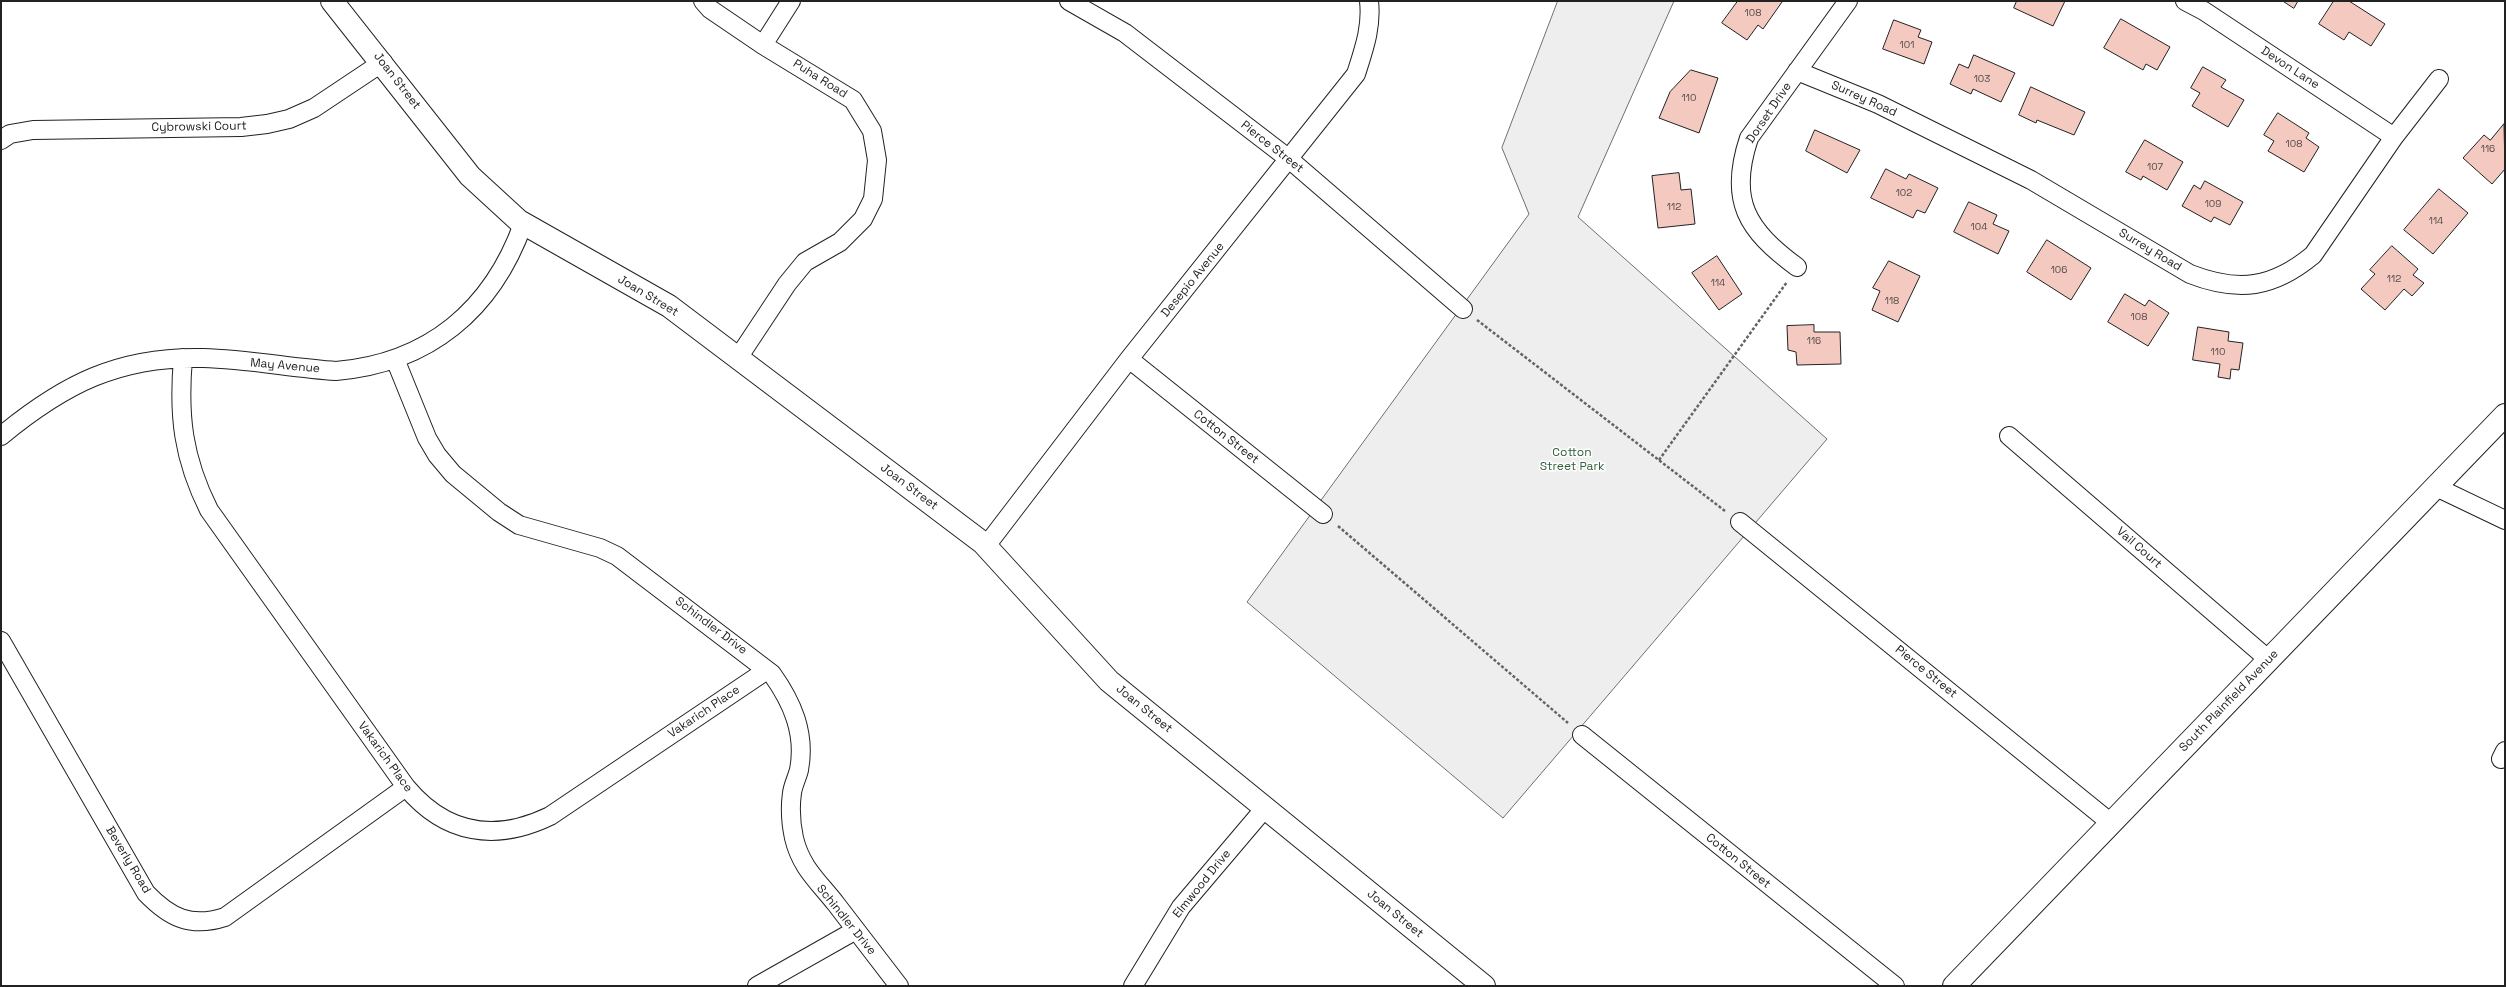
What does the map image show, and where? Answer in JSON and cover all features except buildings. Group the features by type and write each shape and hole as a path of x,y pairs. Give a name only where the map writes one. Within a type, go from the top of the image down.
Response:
{"street":[{"name":"Joan Street","path":"332,1 383,62 470,176 523,224 669,306 986,546 1109,681 1482,985"},
{"name":"Puha Road","path":"703,1 710,9 762,45 853,100 872,131 877,160 876,183 873,199 863,219 840,242 805,262 787,284 738,358"},
{"path":"762,45 791,1"},
{"name":"Pierce Street","path":"1069,1 1125,33 1289,160 1463,309"},
{"name":"Desepio Avenue","path":"986,546 1128,359 1289,160 1356,74 1367,38 1371,18 1368,1"},
{"name":"Dorset Drive","path":"1797,267 1780,254 1756,230 1742,201 1740,180 1742,159 1749,138 1848,1"},
{"name":"Devon Lane","path":"2185,1 2204,11 2394,137"},
{"name":"Cybrowski Court","path":"1,140 10,134 33,130 241,127 289,119 314,108 383,62"},
{"name":"Surrey Road","path":"1797,71 1878,104 2031,180 2190,274 2213,283 2234,286 2256,285 2277,279 2296,269 2313,255 2394,137 2439,79"},
{"name":"May Avenue","path":"1,436 36,408 68,388 94,376 148,361 205,358 336,370 355,369 395,359 435,340 468,314 496,282 507,263 523,224"},
{"name":"Vakarich Place","path":"183,358 180,394 184,442 196,483 209,510 406,787 425,807 443,820 464,828 501,831 530,826 550,816 767,670"},
{"name":"Schindler Drive","path":"395,359 427,438 437,455 453,474 499,512 519,524 600,548 617,556 767,670 785,692 798,724 801,747 799,770 792,792 791,813 798,850 813,878 856,930 899,986"},
{"name":"Cotton Street","path":"1128,359 1323,514"},
{"name":"South Plainfield Avenue","path":"1954,986 2505,415"},
{"name":"Vail Court","path":"2009,436 2269,660"},
{"path":"2436,487 2505,520"},
{"name":"Pierce Street","path":"1740,522 2111,823"},
{"name":"Beverly Road","path":"1,641 146,894 161,909 179,919 192,922 212,921 225,917 406,787"},
{"name":"Cotton Street","path":"1582,735 1895,986"},
{"name":"Elmwood Drive","path":"1133,986 1181,907 1265,808"},
{"path":"757,986 856,930"}],"path":[{"path":"1659,460 1797,267"},
{"path":"1463,309 1740,522"},
{"path":"1323,514 1582,735"}],"green space":[{"name":"Cotton Street Park","path":"1558,1 1674,1 1578,217 1827,439 1503,818 1247,602 1529,214 1502,148"}]}
